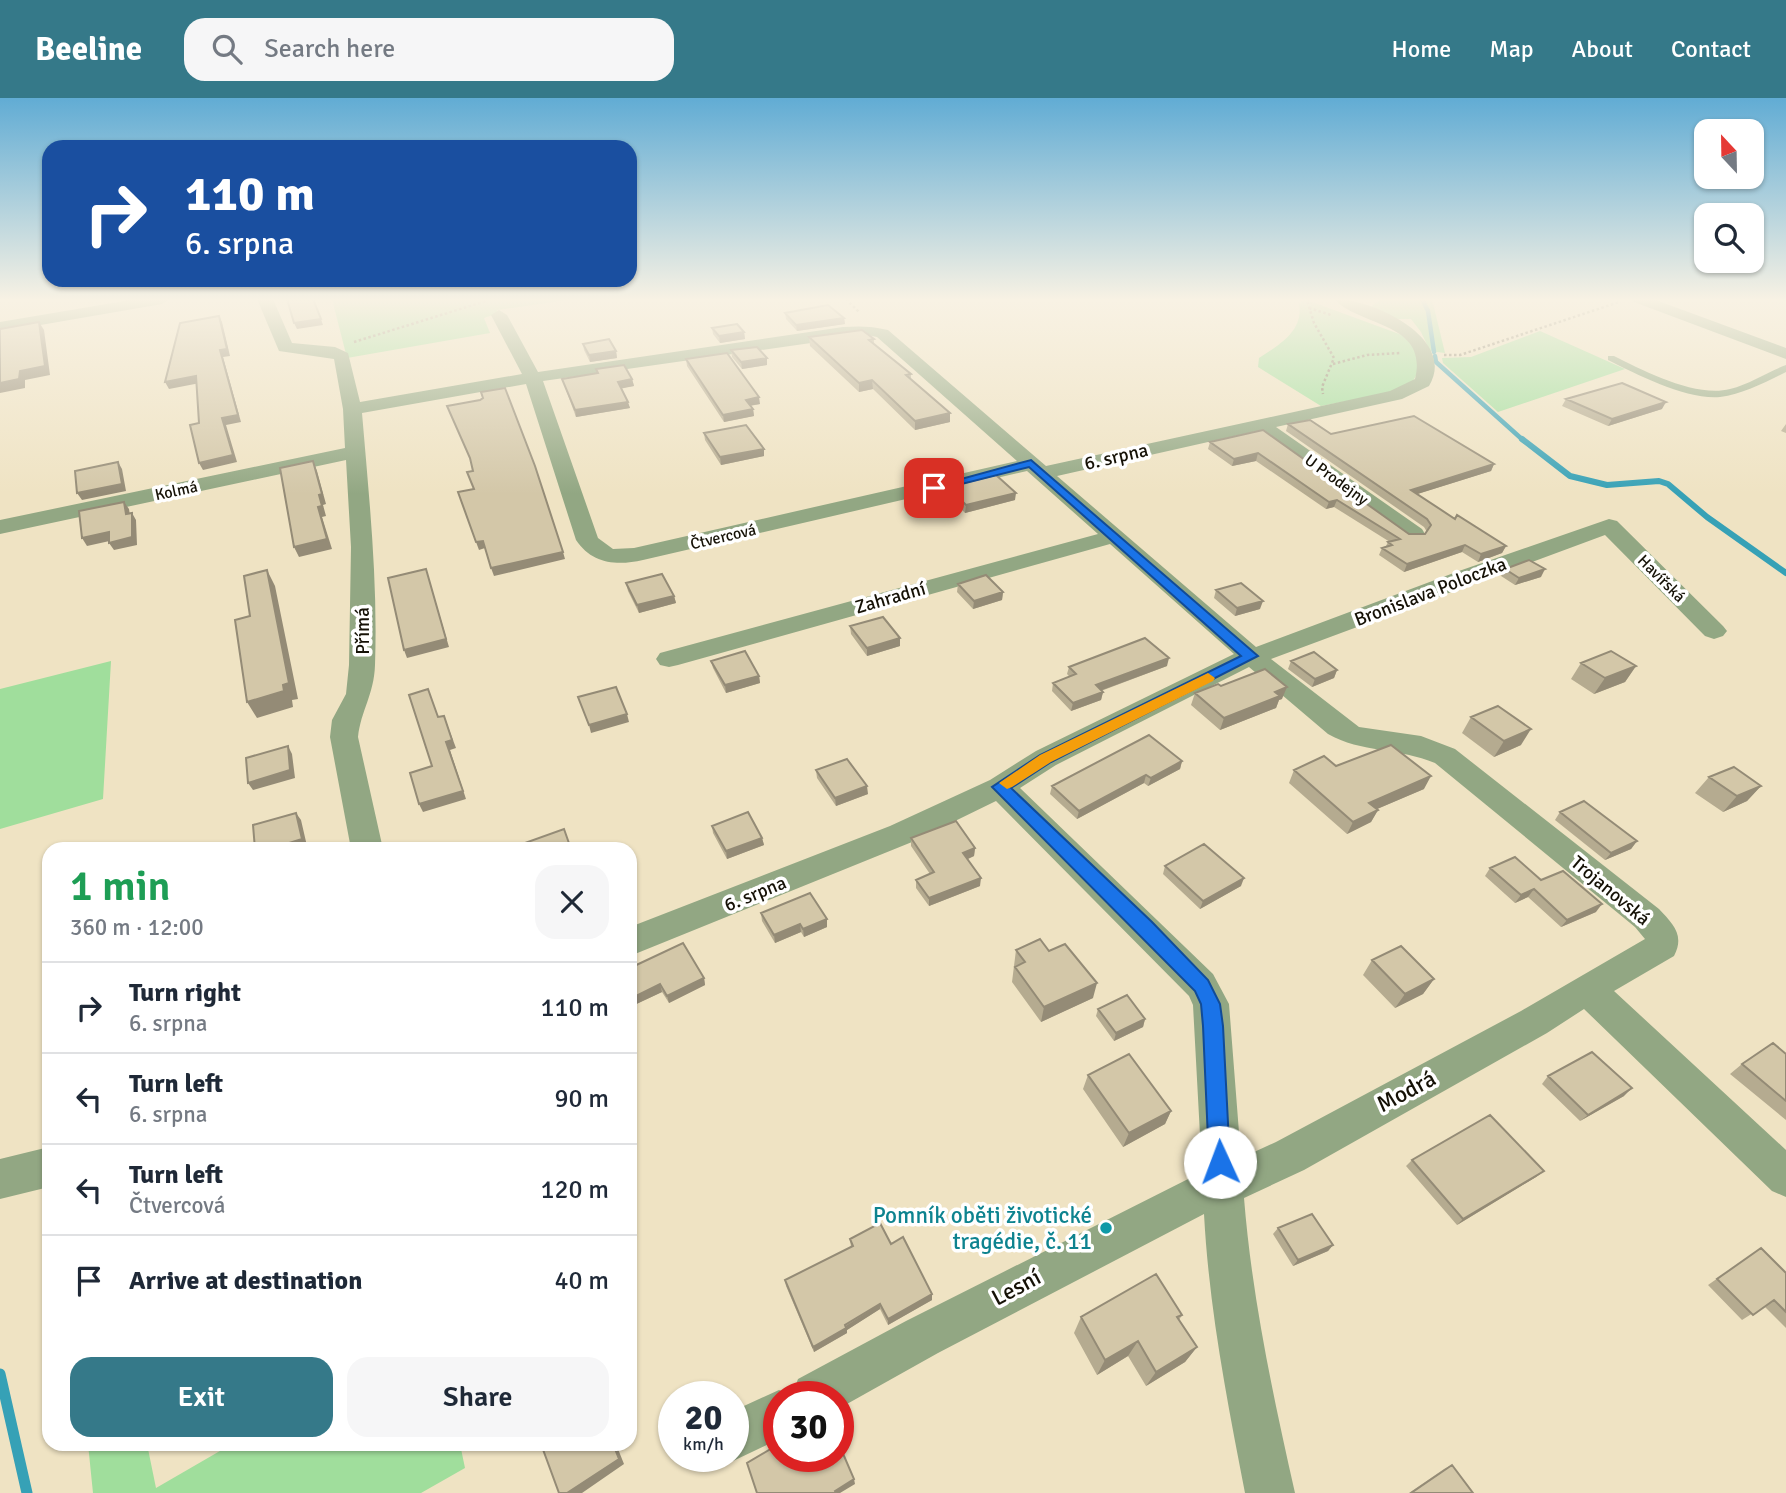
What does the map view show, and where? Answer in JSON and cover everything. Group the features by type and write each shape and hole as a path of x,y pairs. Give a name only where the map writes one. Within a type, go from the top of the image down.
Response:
{"street":[{"name":"Přímá","path":"343,364 352,409 353,452 362,547 362,665 359,694 346,720 344,737 366,842"},
{"name":"Čtvercová","path":"526,364 533,378 587,540 595,551 620,558 1037,469"},
{"path":"352,409 630,364"},
{"path":"918,364 1251,656"},
{"name":"6. srpna","path":"1037,469 1260,425 1413,389 1423,382 1426,364"},
{"name":"U Prodejny","path":"1260,425 1414,534"},
{"name":"Kolmá","path":"0,527 353,452"},
{"name":"Havířská","path":"1609,526 1714,631"},
{"name":"Bronislava Poloczka","path":"1251,656 1283,647 1478,572 1609,526"},
{"name":"Zahradní","path":"669,659 1112,537"},
{"name":"6. srpna","path":"637,939 901,834 1000,787 1046,758 1251,656"},
{"name":"Trojanovská","path":"1251,656 1338,727 1352,735 1420,746 1458,764 1647,918 1662,934 1661,947 1587,989"},
{"path":"1000,787 1145,927 1201,985 1211,1004 1220,1184 1228,1264 1244,1370 1270,1493"},
{"path":"1587,989 1786,1177"},
{"name":"Modrá","path":"1220,1184 1243,1178 1290,1156 1587,989"},
{"path":"0,1179 42,1169"},
{"name":"Lesní","path":"843,1381 1060,1264 1220,1184"}],"lane":[{"path":"1624,364 1659,380 1716,395 1786,368"}],"path":[{"path":"1332,364 1322,387 1325,400 1332,409"}],"green space":[{"path":"1258,364 1422,365 1413,381 1394,392 1321,406 1258,367"},
{"path":"1444,364 1614,364 1625,369 1498,412"},
{"path":"111,661 103,799 0,829 0,689"},
{"path":"89,1451 148,1451 156,1488 220,1451 461,1451 465,1468 421,1493 93,1493"}],"building":[{"path":"0,364 45,364 20,371 19,379 0,383"},
{"path":"170,364 224,364 238,415 222,418 233,455 199,463 190,425 199,423 196,376 165,382"},
{"path":"689,364 735,364 759,397 746,400 753,409 723,415"},
{"path":"838,364 899,364 911,374 906,375 950,413 915,421 872,380 859,383"},
{"path":"624,365 632,379 618,382 628,402 575,410 562,379 598,373 596,369"},
{"path":"1622,383 1666,402 1612,419 1566,399"},
{"path":"505,388 535,466 563,552 491,568 483,541 476,542 458,492 474,489 467,472 473,471 447,406 480,400 483,398 481,392"},
{"path":"1414,416 1494,464 1411,490 1455,519 1457,515 1506,546 1481,554 1465,545 1407,564 1382,548 1392,545 1388,542 1400,539 1337,500 1329,502 1258,453 1234,459 1210,442 1263,430 1409,534 1425,534 1431,525 1427,519 1288,424 1310,420 1331,434"},
{"path":"746,425 764,449 720,457 704,433"},
{"path":"313,461 322,494 319,495 322,506 318,507 327,539 294,547 280,468"},
{"path":"118,462 122,484 77,493 75,471"},
{"path":"996,475 1016,493 966,505 948,487"},
{"path":"124,502 126,514 132,513 132,537 109,543 109,532 82,538 79,511"},
{"path":"1529,560 1545,569 1519,578 1505,569"},
{"path":"426,569 446,639 404,650 388,578"},
{"path":"267,570 289,683 283,685 284,691 247,702 235,620 250,616 244,576"},
{"path":"662,574 674,596 637,605 626,583"},
{"path":"986,575 1003,592 974,601 958,584"},
{"path":"1241,583 1263,601 1237,608 1216,590"},
{"path":"883,617 900,638 867,648 850,626"},
{"path":"1145,638 1169,658 1096,685 1103,692 1073,703 1053,683 1076,674 1069,667"},
{"path":"745,651 759,676 725,685 711,661"},
{"path":"1611,651 1636,666 1605,678 1581,663"},
{"path":"1314,652 1337,670 1315,679 1291,661"},
{"path":"1265,669 1287,687 1275,692 1280,696 1224,718 1195,693 1218,684 1221,686"},
{"path":"616,687 627,714 589,725 578,697"},
{"path":"428,689 438,717 444,716 452,740 446,742 463,791 419,804 410,773 432,766 409,695"},
{"path":"1498,706 1531,729 1504,741 1471,717"},
{"path":"1149,735 1182,761 1151,778 1146,775 1079,811 1052,786"},
{"path":"1391,745 1431,776 1369,803 1378,810 1353,822 1294,770 1324,756 1336,766"},
{"path":"288,746 290,770 248,783 246,758"},
{"path":"847,759 867,786 835,798 816,770"},
{"path":"1734,767 1761,786 1737,796 1709,777"},
{"path":"1584,801 1637,841 1611,853 1560,812"},
{"path":"748,812 762,838 726,851 712,826"},
{"path":"296,813 302,839 292,842 254,842 253,825"},
{"path":"956,821 975,848 963,853 981,878 929,898 916,880 934,872 911,838"},
{"path":"564,829 569,842 528,842"},
{"path":"1204,844 1244,878 1203,901 1165,866"},
{"path":"1515,857 1541,880 1563,871 1602,904 1567,920 1534,889 1521,895 1490,868"},
{"path":"810,893 827,919 803,929 800,924 774,935 761,913"},
{"path":"1040,939 1049,951 1065,944 1097,983 1044,1007 1015,967 1025,962 1016,950"},
{"path":"683,943 704,978 667,996 660,984 637,996 637,965"},
{"path":"1401,946 1434,979 1405,994 1372,960"},
{"path":"1127,995 1145,1019 1116,1033 1098,1009"},
{"path":"1773,1043 1786,1054 1786,1101 1742,1064"},
{"path":"1592,1052 1632,1088 1588,1115 1548,1076"},
{"path":"1129,1054 1171,1111 1129,1133 1088,1075"},
{"path":"1490,1115 1544,1171 1463,1219 1412,1160"},
{"path":"1312,1214 1333,1245 1298,1260 1278,1228"},
{"path":"880,1223 891,1244 903,1237 932,1294 888,1319 880,1304 813,1347 785,1280 853,1246 850,1239"},
{"path":"1761,1248 1786,1273 1786,1312 1774,1300 1753,1315 1717,1279"},
{"path":"1156,1274 1182,1315 1177,1317 1197,1347 1156,1372 1138,1341 1105,1360 1081,1317"},
{"path":"544,1451 616,1451 619,1459 567,1493 559,1493"},
{"path":"763,1454 763,1472 851,1472 854,1479 835,1491 836,1493 757,1493 749,1462"},
{"path":"1452,1465 1473,1493 1411,1493"}],"waterway":[{"path":"1438,364 1524,441"},
{"path":"1522,439 1570,476 1607,485 1659,481 1668,484 1707,517 1786,573"},
{"path":"0,1374 27,1493"}],"slow traffic":[{"path":"1007,783 1046,758 1208,678"}],"place":[{"name":"Pomník oběti životické tragédie, č. 11","path":"1106,1228"}],"route":[{"path":"934,488 1031,464 1251,656 1046,758 1000,787 1201,985 1211,1004 1220,1162"}]}
